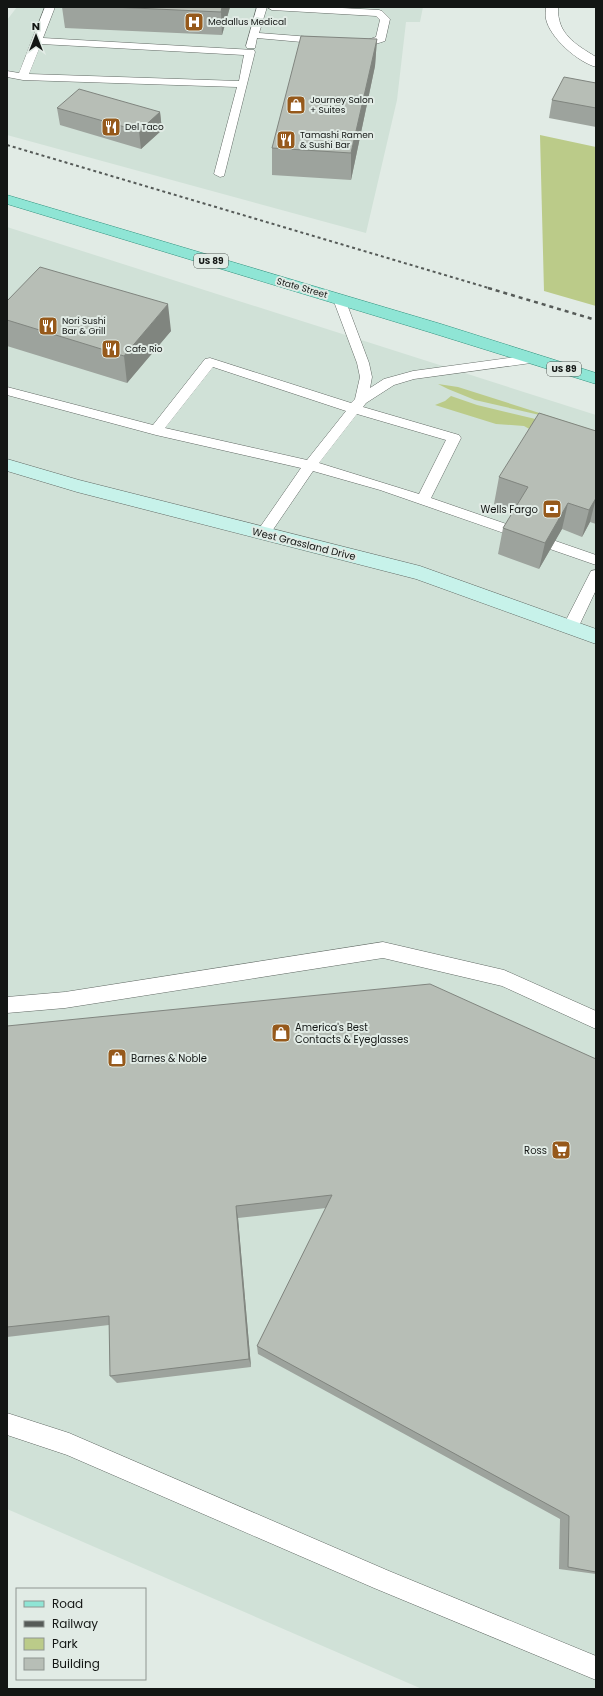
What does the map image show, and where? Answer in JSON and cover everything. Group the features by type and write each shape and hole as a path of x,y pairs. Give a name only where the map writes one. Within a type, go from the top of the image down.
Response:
{"main road":[{"name":"State Street","path":"7,199 596,378"}],"street":[{"path":"552,7 552,20 562,37 575,50 596,63"},
{"name":"West Grassland Drive","path":"7,465 77,486 420,573 596,637"}],"lane":[{"path":"23,77 50,7"},
{"path":"220,174 243,84 253,35 262,7"},
{"path":"253,35 368,43 381,39 385,19 379,13 272,7"},
{"path":"36,41 250,52"},
{"path":"7,74 23,77 243,84"},
{"path":"339,299 363,363 366,377 358,404"},
{"path":"263,533 310,465 358,404 389,382 413,375 531,359"},
{"path":"156,431 210,362 358,404 454,438 423,500"},
{"path":"7,391 156,431 310,465 385,487 596,560"},
{"path":"570,628 596,575"},
{"path":"7,1004 64,1000 383,950 504,978 596,1020"},
{"path":"7,1424 69,1444 375,1577 596,1668"}],"shaded area":[{"path":"17,7 423,7 420,22 406,22 397,100 366,233 7,135 7,20"},
{"path":"7,227 596,415 596,1689 422,1689 7,1509"}],"green space":[{"path":"540,135 596,147 596,306 544,291"},
{"path":"438,384 458,387 596,431 596,440 544,416 475,400"},
{"path":"451,396 477,405 548,422 533,431 524,426 496,424 435,405 445,401"}],"building":[{"path":"112,7 222,7 221,12"},
{"path":"301,36 377,39 351,153 272,148"},
{"path":"564,77 596,83 596,108 552,100"},
{"path":"79,89 160,112 139,131 57,108"},
{"path":"40,267 168,304 124,356 7,320 7,301"},
{"name":"Wells Fargo","path":"539,413 596,431 596,498 589,510 568,503 545,543 503,528 528,487 499,477"},
{"path":"430,984 596,1059 596,1572 568,1567 569,1516 257,1346 332,1195 236,1206 249,1359 110,1376 109,1316 7,1327 7,1026"}],"railway":[{"path":"7,145 492,289"},
{"path":"488,288 596,320"}],"place":[{"name":"Medallus Medical","path":"194,22"},
{"name":"Journey Salon + Suites","path":"296,105"},
{"name":"Del Taco","path":"111,127"},
{"name":"Tamashi Ramen & Sushi Bar","path":"286,140"},
{"name":"Nori Sushi Bar & Grill","path":"48,326"},
{"name":"Cafe Rio","path":"111,349"},
{"name":"Wells Fargo","path":"552,509"},
{"name":"America's Best Contacts & Eyeglasses","path":"281,1033"},
{"name":"Barnes & Noble","path":"117,1058"},
{"name":"Ross","path":"561,1150"}]}
